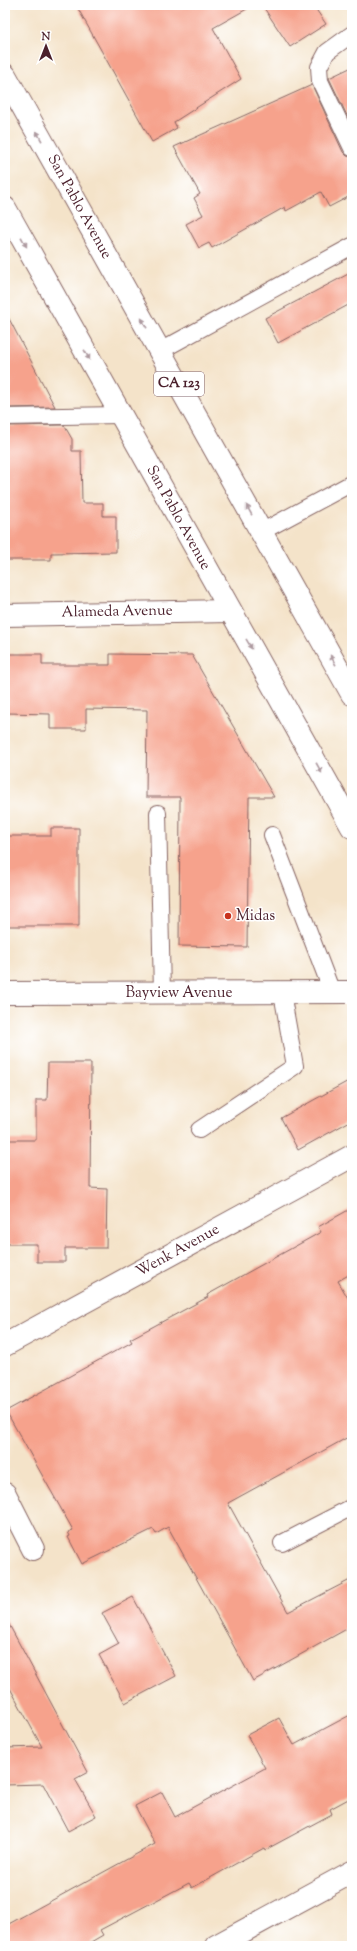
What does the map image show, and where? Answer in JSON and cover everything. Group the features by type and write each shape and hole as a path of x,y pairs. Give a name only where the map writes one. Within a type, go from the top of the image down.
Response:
{"main road":[{"name":"San Pablo Avenue","path":"5,76 352,694"},
{"name":"San Pablo Avenue","path":"5,208 352,827"},
{"name":"Alameda Avenue","path":"5,615 230,610"},
{"name":"Bayview Avenue","path":"5,993 162,994 342,992"},
{"name":"Wenk Avenue","path":"5,1345 352,1156"},
{"path":"5,1494 33,1549"},
{"path":"216,1946 352,1872"}],"lane":[{"path":"352,34 327,52 319,67 320,81 352,148"},
{"path":"160,351 352,246"},
{"path":"5,417 120,415"},
{"path":"261,532 352,483"},
{"path":"158,813 162,994"},
{"path":"272,835 342,992"},
{"path":"199,1130 295,1066 282,993"},
{"path":"282,1543 352,1507"}],"building":[{"path":"76,5 254,5 213,28 241,79 174,122 177,128 152,142"},
{"path":"262,5 313,5 326,24 290,47"},
{"path":"352,67 352,126 329,78"},
{"path":"312,85 343,152 347,156 352,157 352,195 329,207 321,192 286,211 285,207 212,248 209,243 199,248 186,224 203,215 194,198 200,194 174,147"},
{"path":"352,272 352,303 278,343 265,318"},
{"path":"5,311 55,407 5,408"},
{"path":"64,425 72,439 72,451 81,451 82,503 103,503 103,516 116,516 116,552 51,553 51,560 5,560 5,426"},
{"path":"8,654 42,654 42,665 110,665 110,654 192,655 274,797 249,797 247,947 179,946 180,797 146,797 147,710 86,709 86,729 50,729 50,714 7,713"},
{"path":"51,828 79,828 79,926 5,926 5,836 51,836"},
{"path":"48,1063 91,1063 90,1188 107,1189 106,1248 65,1248 65,1262 37,1262 37,1244 5,1244 5,1140 36,1140 36,1100 47,1100"},
{"path":"352,1079 352,1120 298,1150 281,1118"},
{"path":"352,1208 352,1273 338,1281 352,1305 352,1435 228,1503 288,1612 352,1579 352,1626 253,1681 168,1527 156,1534 153,1529 82,1564 68,1537 70,1536 68,1532 73,1530 6,1411 132,1342 130,1339 208,1297 207,1295 321,1232 318,1227"},
{"path":"133,1597 176,1676 125,1703 99,1655 119,1644 102,1613"},
{"path":"5,1617 88,1772 75,1779 96,1816 68,1831 43,1784 5,1785 5,1748 42,1747 5,1679"},
{"path":"352,1714 352,1797 330,1809 332,1814 265,1850 264,1848 192,1888 189,1883 100,1930 103,1935 84,1946 5,1946 5,1926 155,1844 135,1806 162,1792 175,1817 265,1768 247,1735 279,1718 294,1745"}],"place":[{"name":"Midas","path":"228,916"}]}
